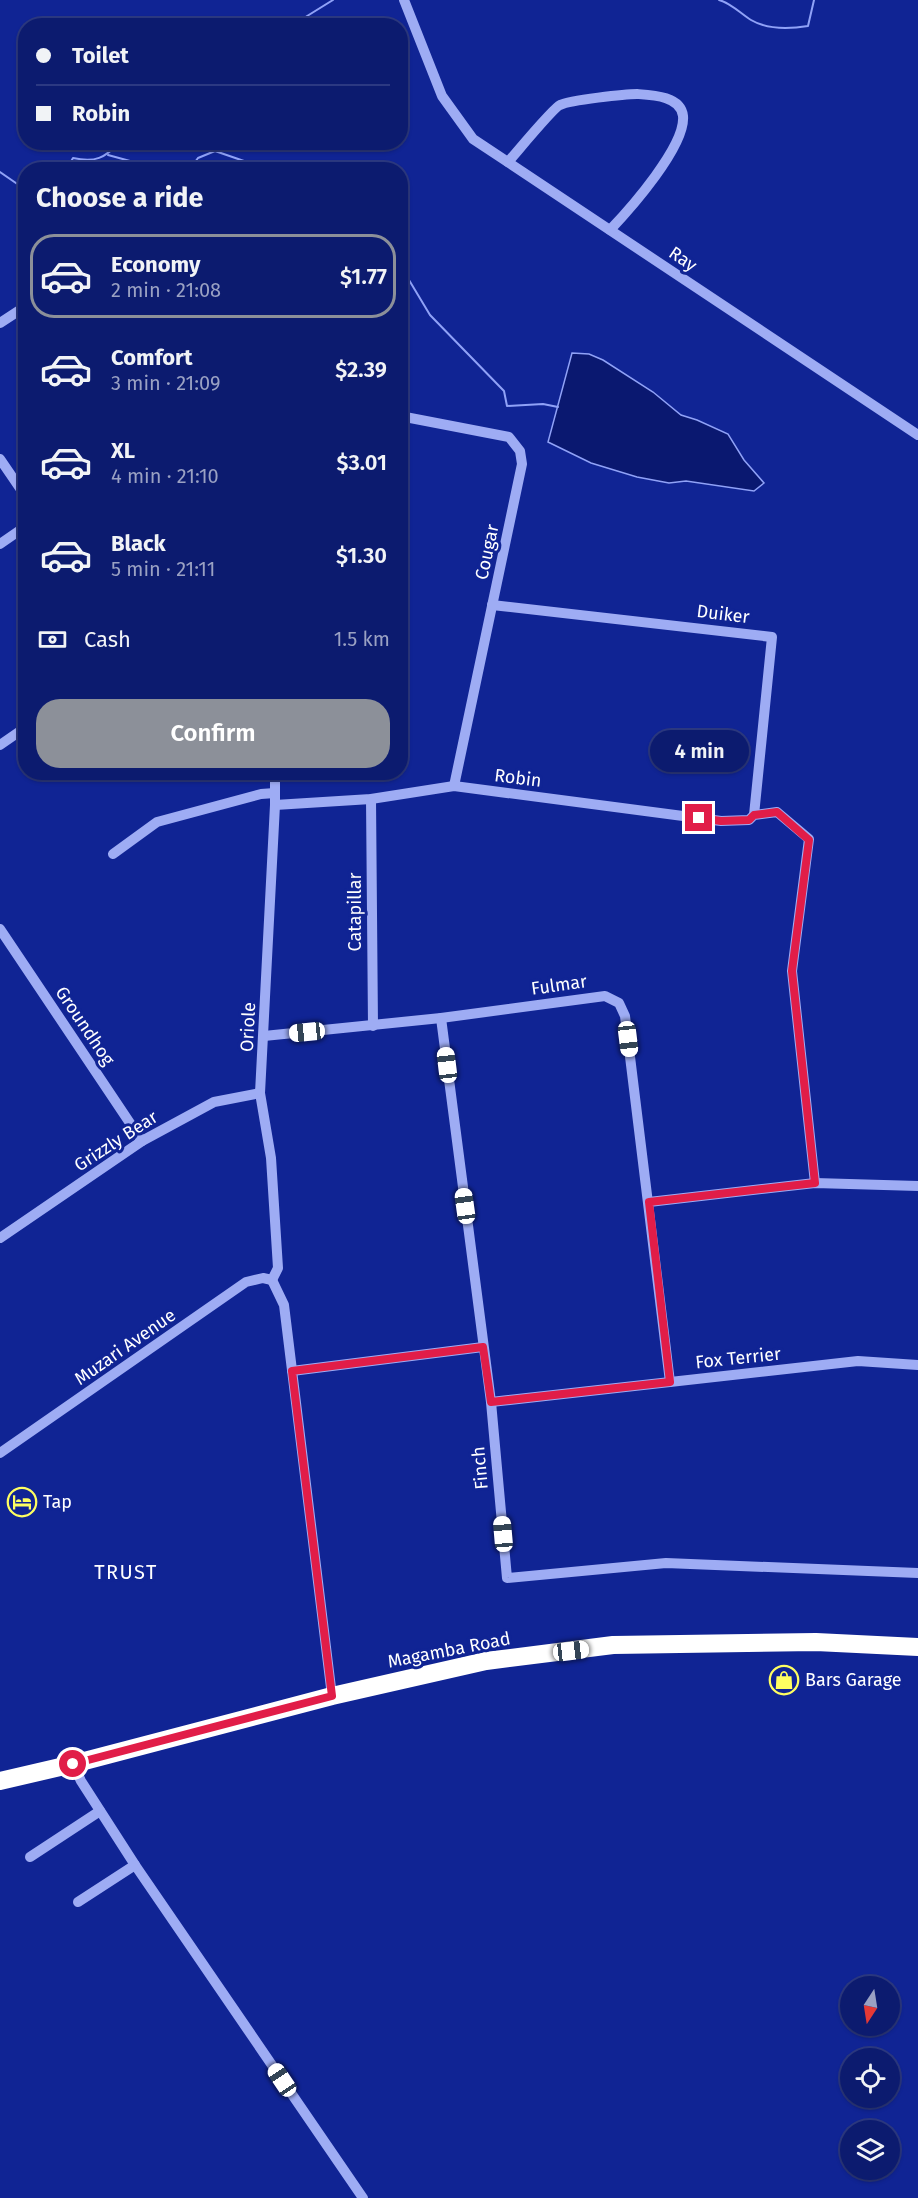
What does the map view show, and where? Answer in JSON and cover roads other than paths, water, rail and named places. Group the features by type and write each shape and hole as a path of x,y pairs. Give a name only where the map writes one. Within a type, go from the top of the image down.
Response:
{"highway":[{"name":"Magamba Road","path":"0,1781 332,1696 486,1661 613,1645 816,1642 918,1647"}],"street":[{"name":"Ray","path":"404,0 442,96 473,139 916,430"},
{"path":"508,162 560,105 627,94 660,96 678,105 683,116 680,133 658,173 610,231"},
{"path":"0,323 18,311"},
{"name":"Cougar","path":"408,418 509,437 520,451 522,464 454,786"},
{"path":"0,459 18,485"},
{"path":"0,544 18,532"},
{"name":"Duiker","path":"492,605 772,637 754,815"},
{"path":"0,745 18,733"},
{"name":"Oriole","path":"272,1280 278,1269 271,1158 260,1093 275,780"},
{"name":"Robin","path":"113,854 157,822 261,794 275,799 371,799 454,786 721,821 749,820 754,815 777,812 809,840 792,971 815,1183"},
{"name":"Catapillar","path":"371,799 372,1026"},
{"name":"Groundhog","path":"0,929 142,1141"},
{"name":"Fulmar","path":"264,1036 441,1018 605,996 619,1003 625,1016 670,1382"},
{"name":"Finch","path":"441,1018 491,1402 507,1578 666,1563 918,1573"},
{"name":"Grizzly Bear","path":"0,1238 142,1141 214,1102 260,1093"},
{"path":"649,1202 815,1183 918,1186"},
{"name":"Muzari Avenue","path":"0,1453 246,1282 263,1278 272,1280"},
{"path":"272,1280 284,1305 332,1696"},
{"path":"292,1371 483,1347"},
{"name":"Fox Terrier","path":"491,1402 858,1361 918,1365"},
{"path":"73,1764 81,1781 135,1865 363,2198"},
{"path":"30,1857 100,1811"},
{"path":"78,1902 135,1865"}],"waterway":[{"path":"304,18 333,0"},
{"path":"719,0 758,23 787,28 808,26 814,0"},
{"path":"71,162 73,158 88,160 99,158 111,150"},
{"path":"195,162 198,158 215,151 245,162"},
{"path":"108,155 134,162"},
{"path":"0,172 18,184"},
{"path":"408,280 430,315 504,391 507,406 543,404 558,407"}],"place":[{"name":"Tap","path":"22,1502"},
{"name":"Bars Garage","path":"784,1680"}],"district":[{"name":"TRUST","path":"126,1572"}]}
